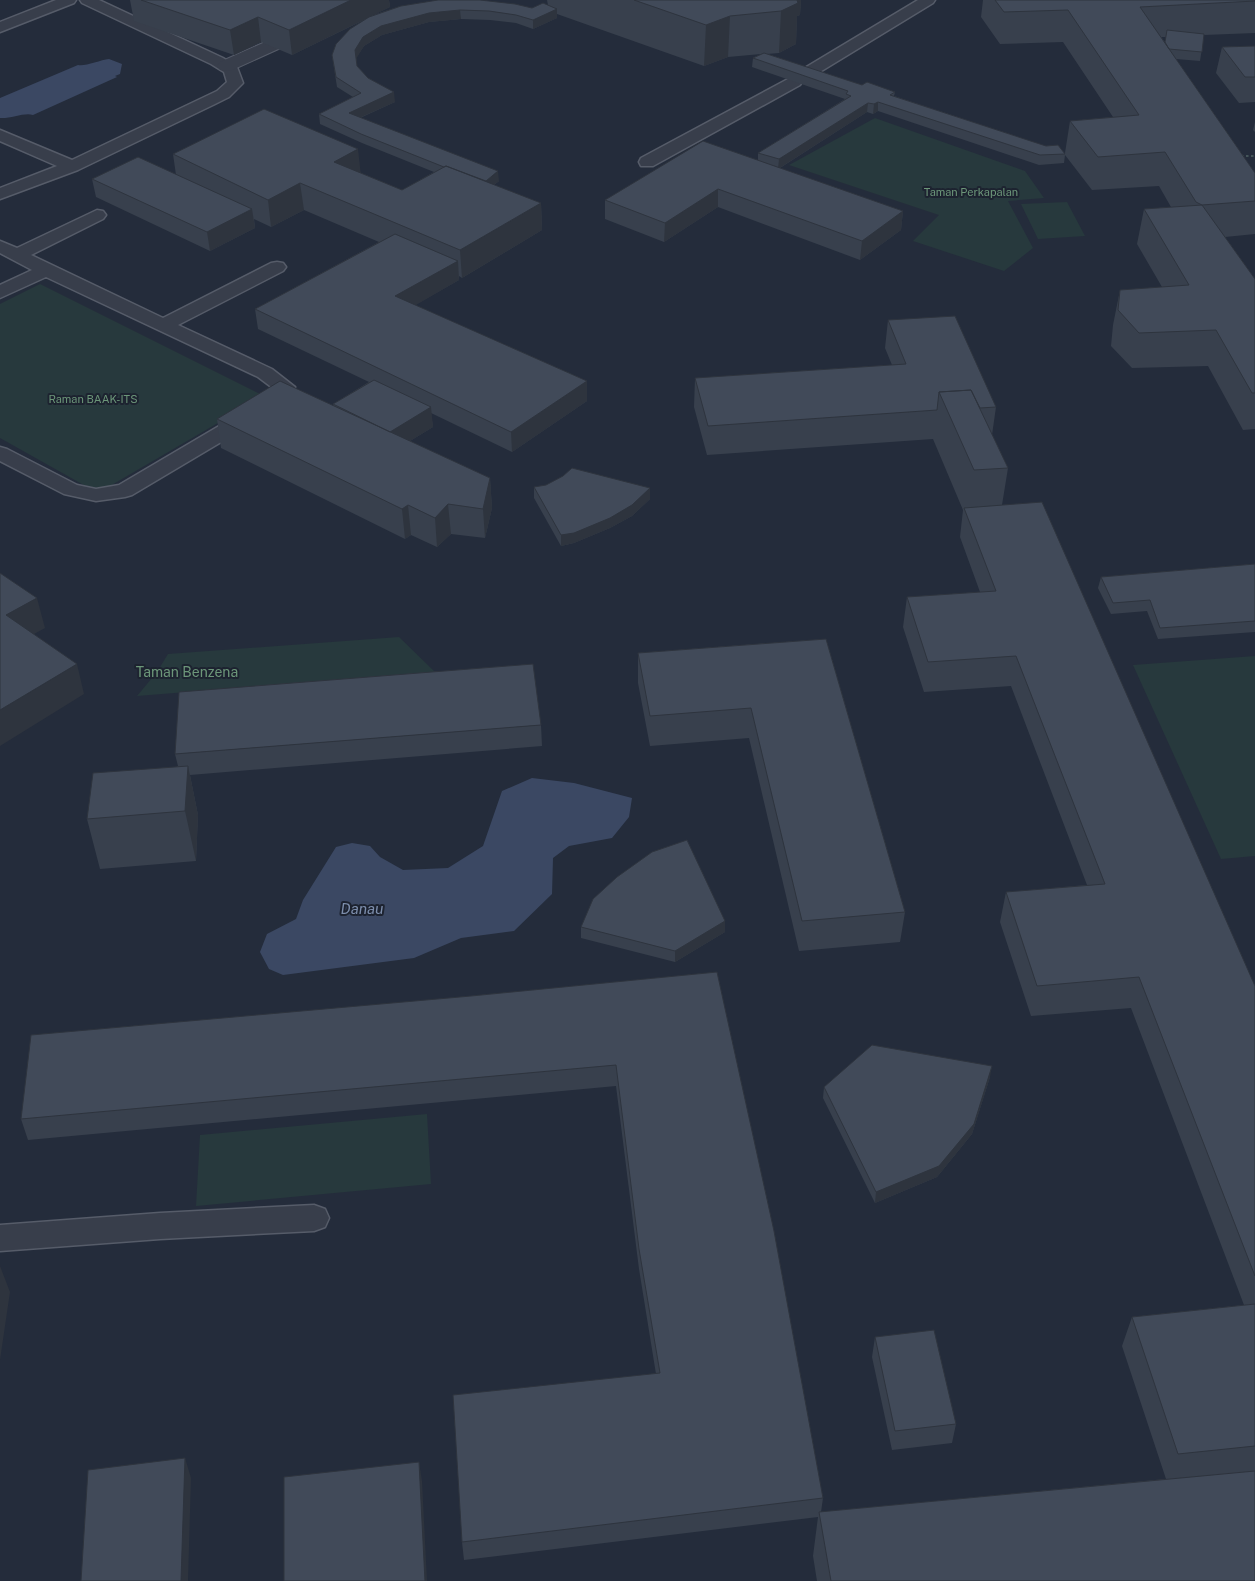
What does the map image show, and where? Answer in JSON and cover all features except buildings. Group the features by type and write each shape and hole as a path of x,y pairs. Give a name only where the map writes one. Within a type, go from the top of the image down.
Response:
{"street":[{"path":"226,66 374,0"}],"lane":[{"path":"0,27 69,0"},
{"path":"0,194 72,166 222,94 235,83 232,70 226,66 86,0"},
{"path":"647,162 799,78 928,0"},
{"path":"0,135 72,166"},
{"path":"8,251 98,215"},
{"path":"0,229 4,235 0,242"},
{"path":"0,453 72,490 96,495 125,491 278,400 285,387 265,373 8,251"},
{"path":"164,325 277,267"},
{"path":"0,292 46,270"},
{"path":"0,1238 160,1226 314,1218"}],"path":[{"path":"1239,156 1255,156"}],"green space":[{"name":"Taman Perkapalan","path":"875,118 1025,171 1044,198 1008,201 1033,248 1004,271 913,241 939,215 789,165"},
{"path":"1067,202 1085,236 1038,239 1021,204"},
{"name":"Raman BAAK-ITS","path":"40,284 264,396 98,493 0,438 0,304"},
{"name":"Taman Benzena","path":"399,637 435,672 137,696 157,672 168,654"},
{"path":"1255,656 1255,856 1221,859 1133,665"},
{"path":"427,1114 431,1184 196,1206 200,1135"}],"water":[{"path":"109,59 122,64 120,74 115,76 117,77 33,115 26,114 0,118 0,98 78,65"},
{"name":"Danau","path":"532,778 574,783 632,798 629,817 612,838 569,846 553,858 552,894 514,931 461,938 414,958 283,975 269,969 260,952 267,934 296,919 303,900 336,847 352,843 370,846 380,857 403,870 448,868 483,846 502,791"}]}
